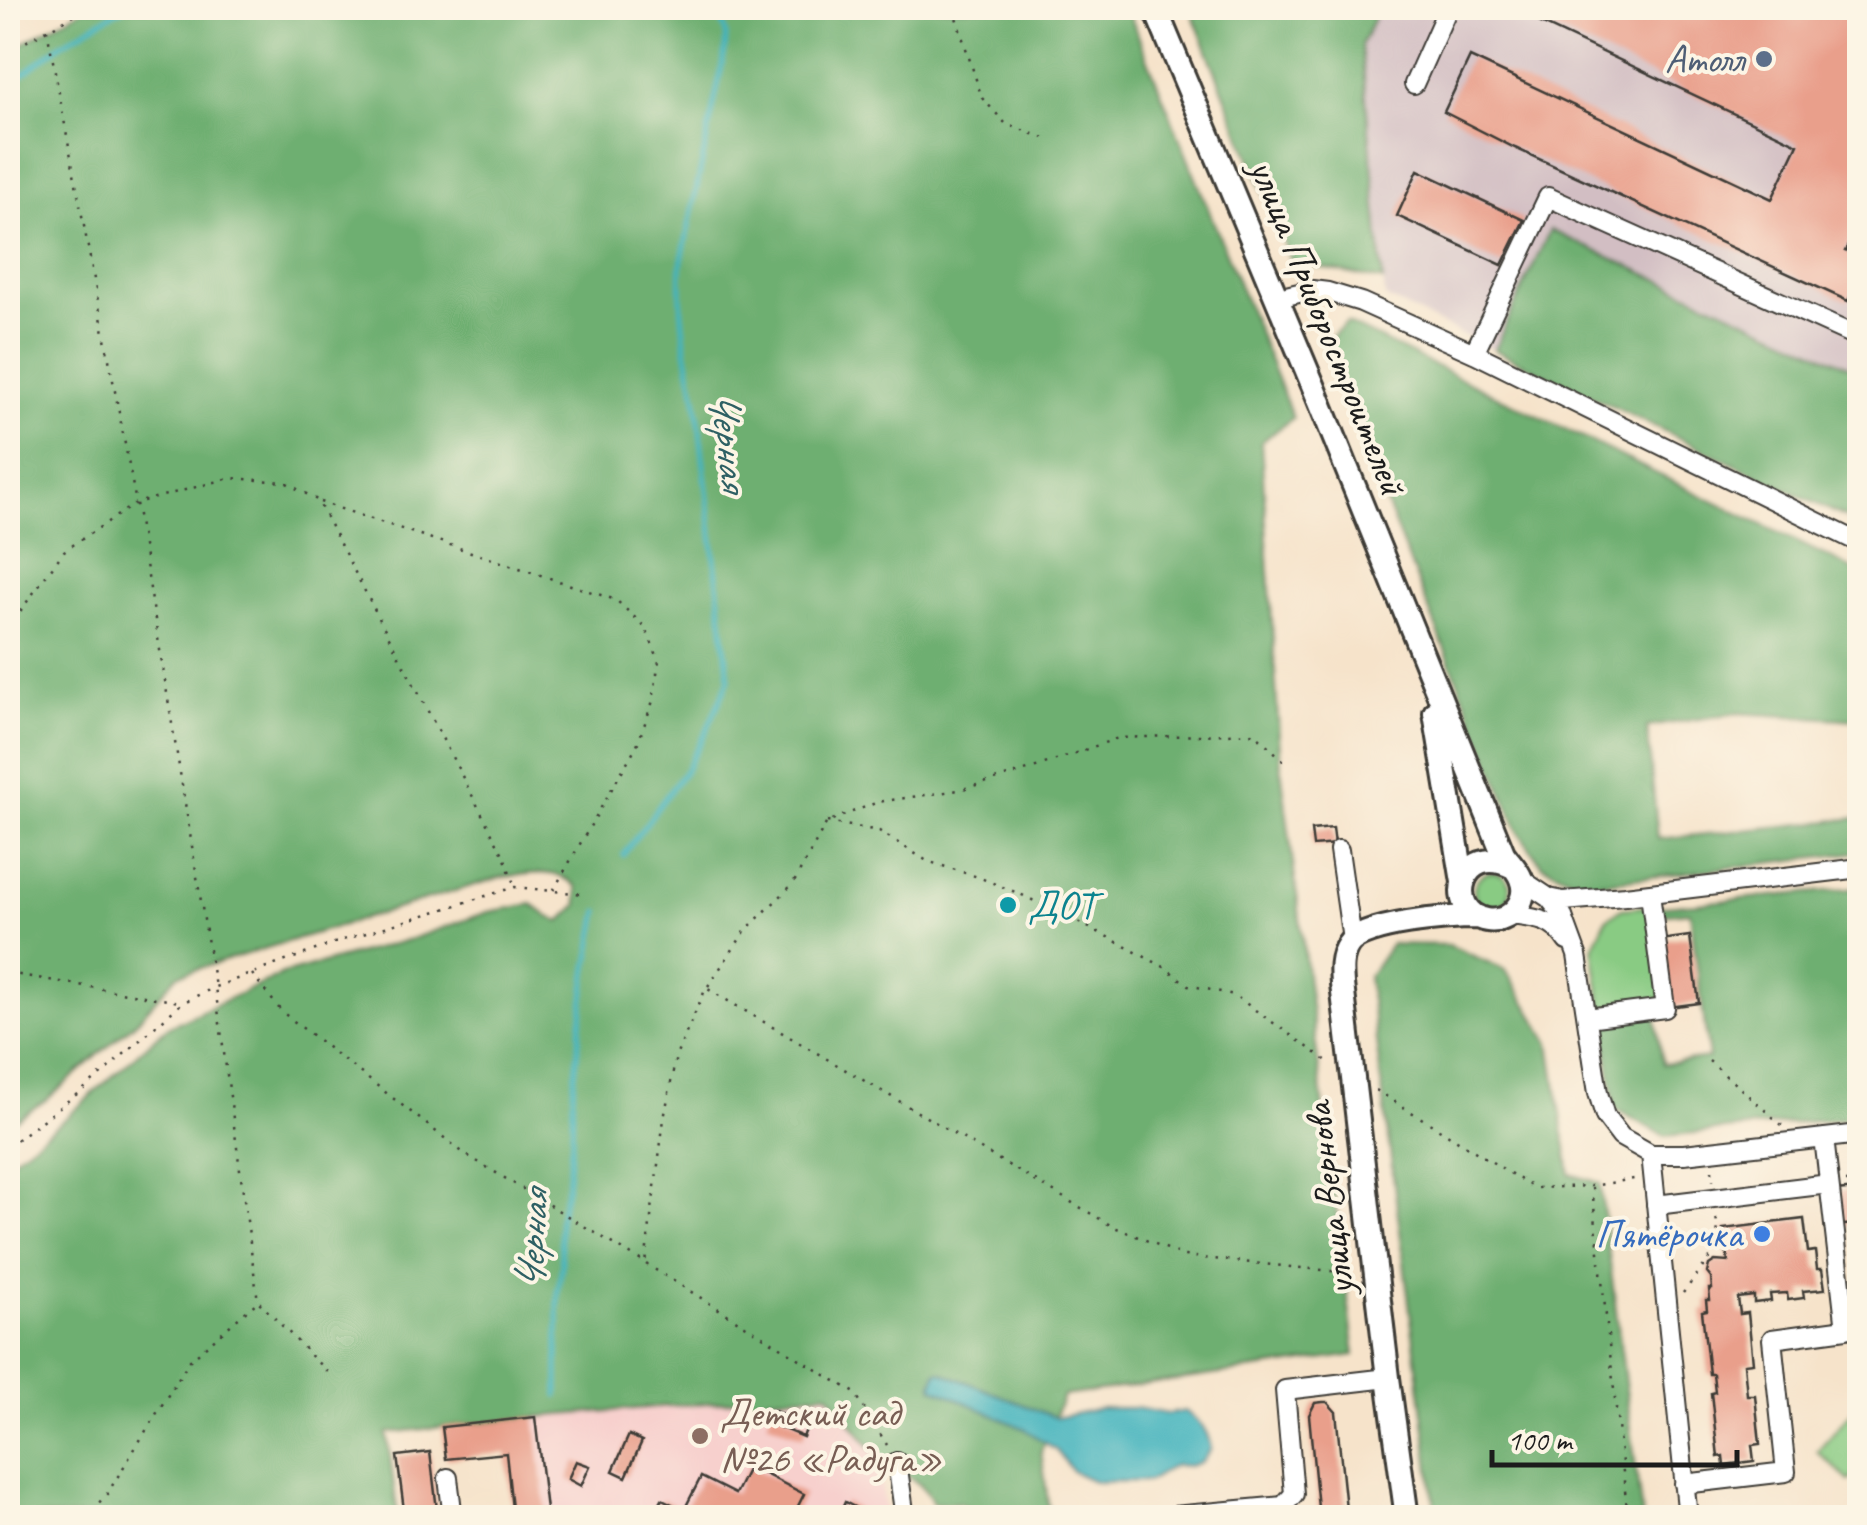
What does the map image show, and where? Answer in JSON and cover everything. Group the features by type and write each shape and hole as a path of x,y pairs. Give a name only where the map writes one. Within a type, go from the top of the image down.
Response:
{"main road":[{"name":"улица Приборостроителей","path":"1155,8 1429,676 1503,853 1517,874"},
{"name":"улица Приборостроителей","path":"1429,676 1462,886"},
{"path":"1352,940 1362,934 1415,922 1478,917 1494,921 1511,915 1523,894 1517,874 1500,860 1475,865 1466,874 1453,902 1415,922"},
{"path":"1462,886 1464,903 1478,917"},
{"name":"улица Вернова","path":"1352,940 1341,962 1407,1518"}],"street":[{"path":"1414,84 1448,8"},
{"path":"1474,353 1548,197 1860,338"},
{"path":"1277,300 1312,290 1362,302 1860,543"},
{"path":"1339,850 1352,940"},
{"path":"1548,898 1650,894 1860,868"},
{"path":"1517,874 1562,914 1576,956 1598,1093 1606,1116 1621,1137 1651,1154 1684,1154 1860,1134"},
{"path":"1587,1018 1665,1008 1650,894"},
{"path":"1511,915 1542,919 1554,926 1576,956"},
{"path":"1684,1484 1786,1472 1772,1339 1846,1329 1824,1138"},
{"path":"1651,1154 1688,1518"},
{"path":"1656,1204 1829,1184"},
{"path":"1151,1518 1284,1506 1294,1494 1285,1390 1388,1378"},
{"path":"897,1462 906,1518"},
{"path":"448,1478 453,1518"}],"path":[{"path":"8,52 86,8"},
{"path":"953,8 982,98 1006,124 1046,138"},
{"path":"46,29 136,503 215,987 258,1300 332,1377"},
{"path":"8,628 64,551 136,503 230,478 285,482 316,500 616,600 645,627 659,660 653,701 637,744 554,891"},
{"path":"316,500 504,856 515,887"},
{"path":"645,1263 676,1056 706,988 746,930 792,884 826,822 878,802 989,782 1118,738 1255,732 1289,766"},
{"path":"826,822 879,831 927,860 1020,894 1100,933 1188,984 1234,995 1325,1060 1534,1188 1592,1186 1646,1178"},
{"path":"8,1146 89,1085 182,1002 215,987 340,942 515,887 582,894"},
{"path":"8,918 8,938"},
{"path":"8,973 182,1002"},
{"path":"252,974 282,1012 464,1154 856,1393 897,1462"},
{"path":"706,988 1112,1226 1184,1256 1351,1273"},
{"path":"1709,1061 1786,1129 1788,1143"},
{"path":"1592,1186 1628,1518"},
{"path":"1666,1314 1719,1246 1717,1220"},
{"path":"85,1518 107,1494 189,1361 258,1300"}],"shaded area":[{"path":"1379,8 1859,8 1859,371 1551,231 1494,350 1385,297 1361,45"},
{"name":"Детский сад №26 «Радуга»","path":"828,1393 878,1455 886,1517 547,1517 535,1417"}],"green space":[{"path":"85,8 1127,8 1293,418 1261,442 1281,768 1355,1355 1063,1396 1041,1451 1050,1517 970,1517 969,1509 960,1503 933,1504 923,1488 873,1450 828,1393 387,1433 398,1517 8,1517 8,1162 67,1117 167,1027 283,974 411,939 488,912 532,904 561,921 578,905 577,887 560,876 540,873 498,878 177,975 138,1020 49,1098 8,1125 8,52"},
{"path":"1190,8 1379,8 1361,45 1383,281 1291,261"},
{"path":"1550,230 1859,371 1859,524 1494,350"},
{"path":"1347,323 1859,572 1859,720 1737,713 1647,727 1658,839 1859,818 1859,852 1583,885 1541,864 1519,833 1324,350"},
{"path":"1492,872 1505,877 1510,890 1505,903 1492,908 1479,903 1474,890 1479,877"},
{"path":"1859,888 1859,1117 1665,1136 1615,1109 1603,1019 1655,1013 1663,1064 1709,1058 1690,912 1656,915 1654,907"},
{"path":"1650,906 1663,1006 1603,1014 1593,948 1606,919 1622,909"},
{"path":"1391,944 1449,945 1506,970 1550,1043 1570,1174 1600,1183 1642,1517 1436,1517 1368,977"},
{"path":"1857,1406 1859,1471 1849,1481 1817,1451"}],"water":[{"path":"937,1372 1056,1418 1100,1408 1136,1408 1168,1414 1185,1411 1203,1427 1211,1449 1202,1462 1175,1465 1149,1481 1096,1482 1072,1471 1057,1451 1025,1429 934,1388"}],"building":[{"path":"1509,8 1860,8 1860,221 1845,251 1860,257 1860,276 1848,301 1444,112 1470,57 1772,199 1798,144"},
{"path":"1418,170 1524,220 1502,265 1397,216"},
{"path":"1333,828 1335,844 1313,846 1311,830"},
{"path":"1690,936 1699,1003 1669,1007 1660,940"},
{"path":"1860,1189 1860,1224 1843,1225 1842,1213 1835,1213 1834,1191"},
{"path":"1804,1219 1808,1252 1815,1251 1825,1289 1803,1291 1804,1298 1788,1300 1787,1293 1770,1294 1771,1301 1754,1303 1754,1296 1738,1298 1740,1314 1748,1313 1753,1363 1744,1364 1747,1395 1755,1395 1760,1444 1752,1445 1754,1461 1724,1465 1723,1456 1718,1457 1711,1393 1715,1392 1713,1374 1709,1374 1702,1311 1707,1310 1706,1300 1710,1300 1712,1289 1709,1265 1715,1261 1728,1262 1723,1229"},
{"path":"1327,1402 1336,1412 1347,1518 1319,1518 1309,1415 1315,1403"},
{"path":"772,1410 808,1425 803,1437 767,1422"},
{"path":"535,1417 547,1518 513,1518 506,1453 446,1459 442,1427"},
{"path":"629,1435 642,1441 626,1477 613,1471"},
{"path":"430,1452 438,1518 405,1518 397,1456"},
{"path":"576,1461 590,1466 581,1486 568,1479"},
{"path":"749,1466 804,1494 792,1518 652,1518 662,1499 684,1510 701,1477 735,1494"},
{"path":"845,1502 860,1510 856,1518 831,1518 834,1510 840,1513"}],"waterway":[{"path":"8,86 63,43 123,8"},
{"name":"Черная","path":"623,855 686,769 729,679 696,397 684,331 681,281 681,264 725,51 726,34 718,8"},
{"name":"Черная","path":"558,1396 558,1291 562,1265 559,1219 567,1186 587,973 599,911"}],"place":[{"name":"Атолл","path":"1764,59"},
{"name":"ДОТ","path":"1008,905"},
{"name":"Пятёрочка","path":"1762,1234"},
{"name":"Детский сад №26 «Радуга»","path":"700,1436"}]}
